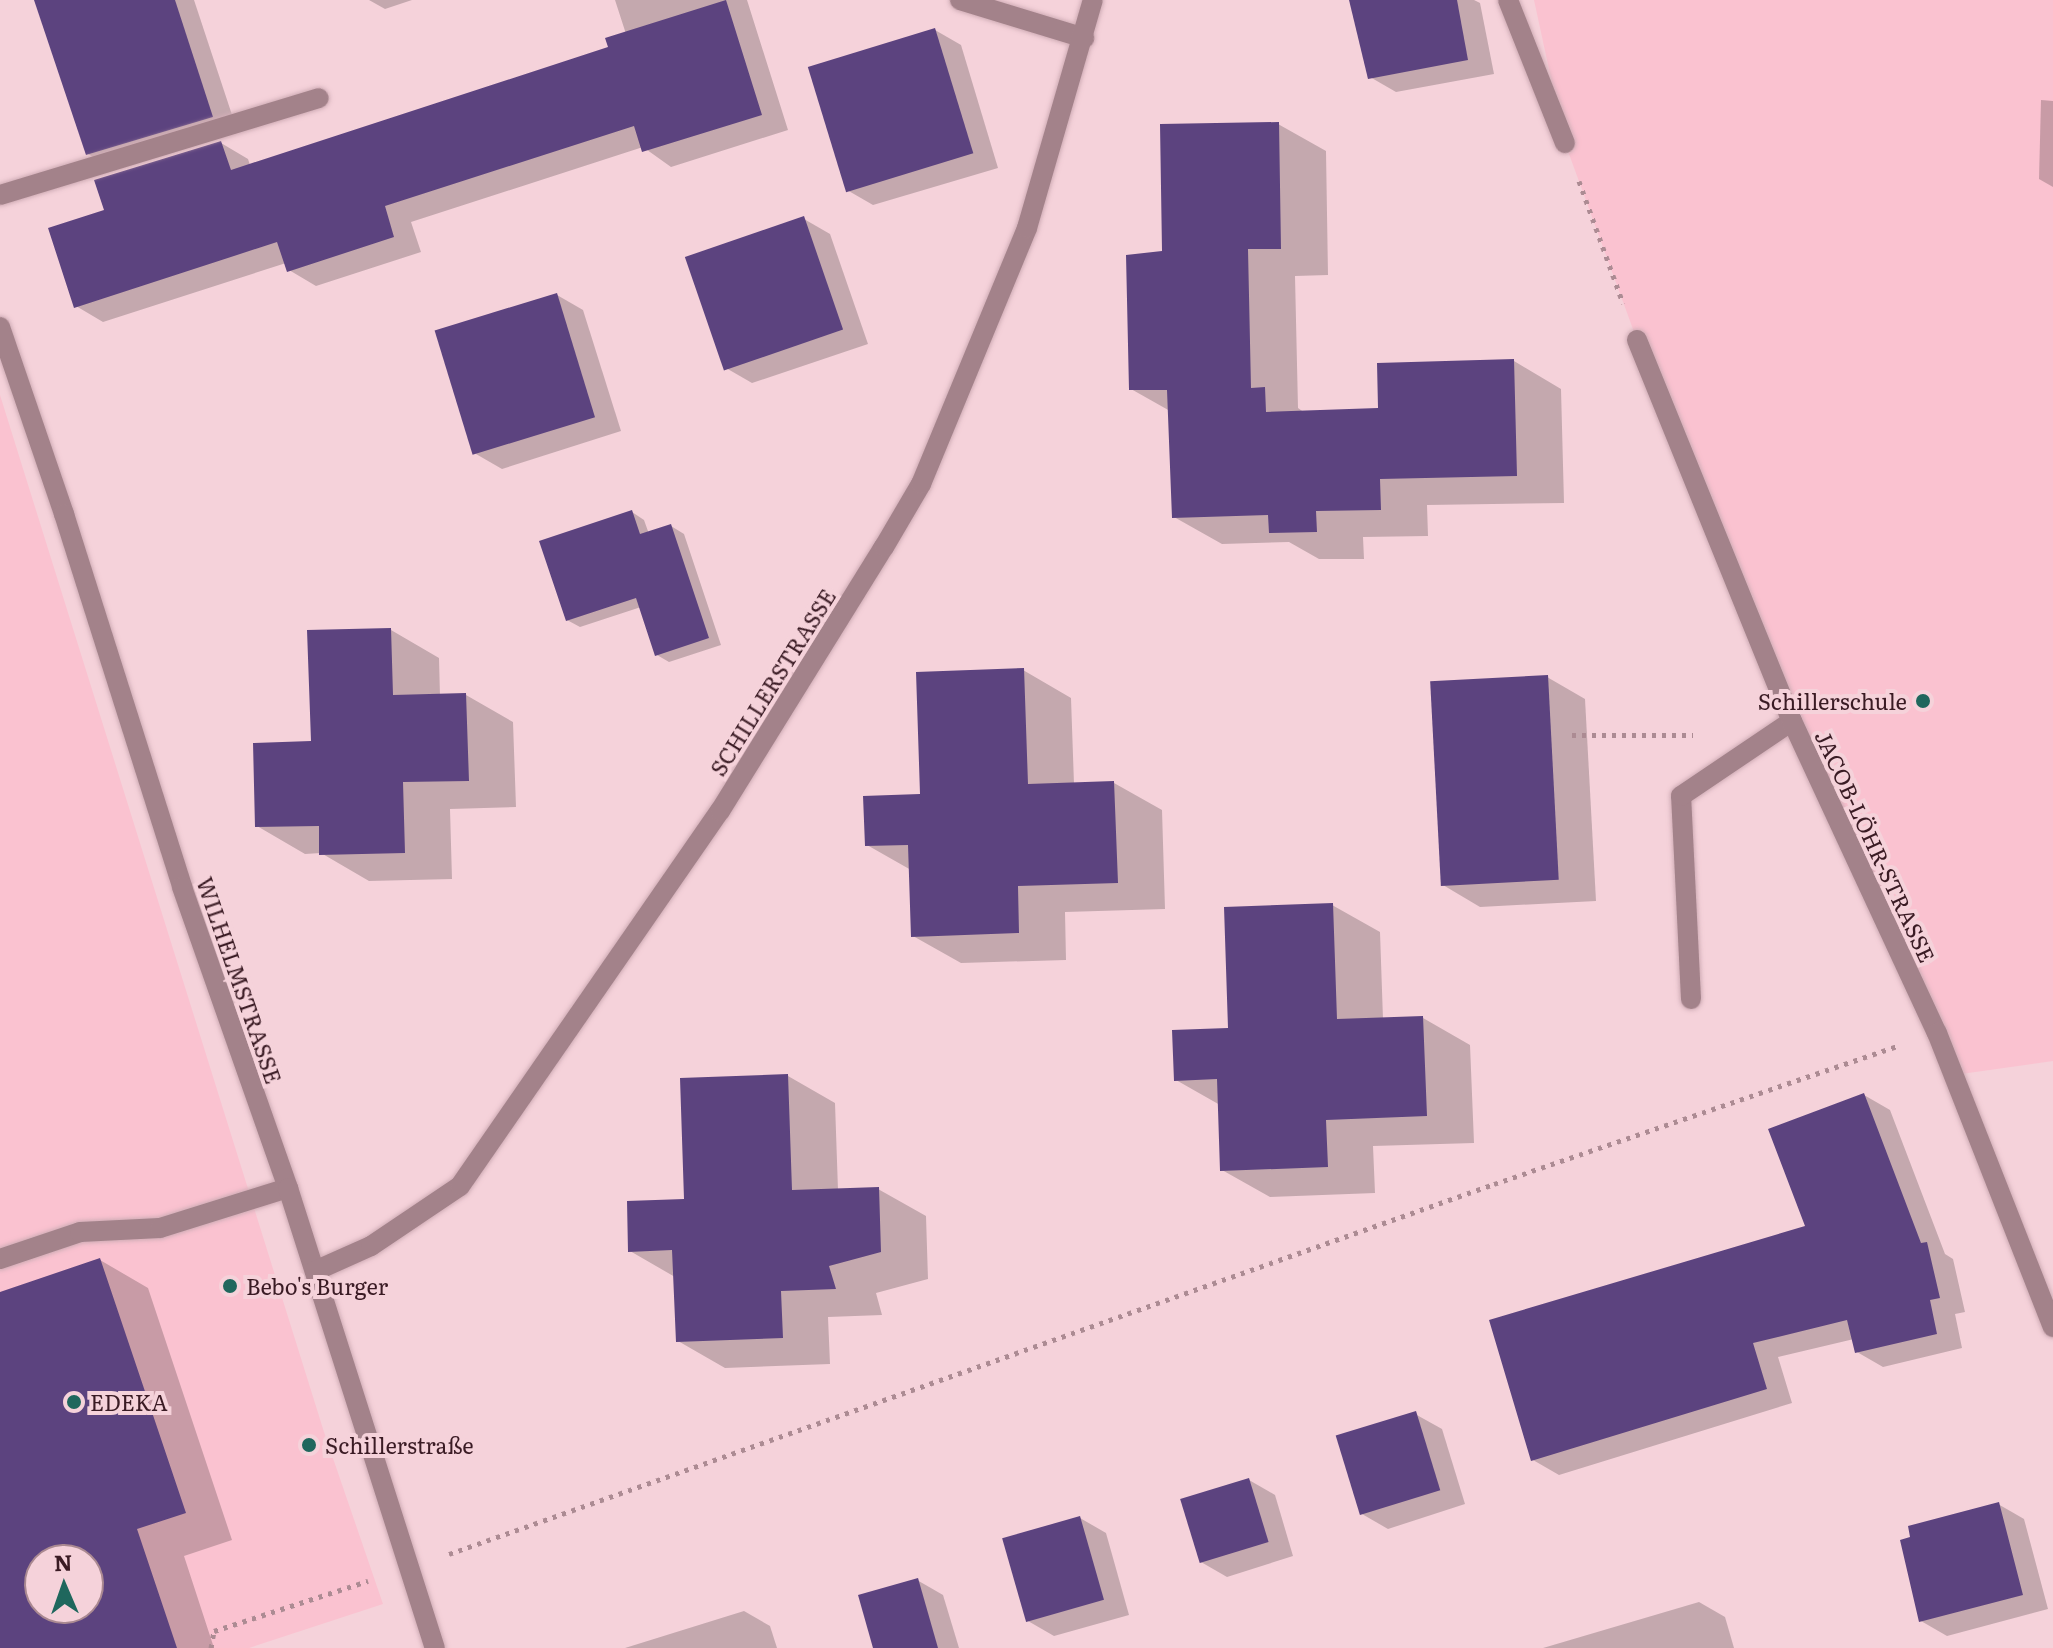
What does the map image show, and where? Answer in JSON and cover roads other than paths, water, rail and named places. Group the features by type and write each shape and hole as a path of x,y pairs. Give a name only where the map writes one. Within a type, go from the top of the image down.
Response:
{"street":[{"path":"960,0 1084,38"},
{"name":"SCHILLERSTRASSE","path":"315,1271 371,1246 460,1186 720,811 921,484 1027,228 1093,0"},
{"path":"1508,0 1565,143"},
{"path":"0,195 319,98"},
{"name":"WILHELMSTRASSE","path":"0,327 64,514 182,887 288,1188 435,1648"},
{"name":"JACOB-LÖHR-STRASSE","path":"1637,340 1792,721 1937,1033 2053,1327"},
{"path":"1691,999 1681,796 1792,721"},
{"path":"0,1259 80,1232 160,1228 288,1188"}],"place":[{"name":"Schillerschule","path":"1923,701"},
{"name":"Bebo's Burger","path":"230,1286"},
{"name":"EDEKA","path":"74,1402"},
{"name":"Schillerstraße","path":"309,1445"}]}
